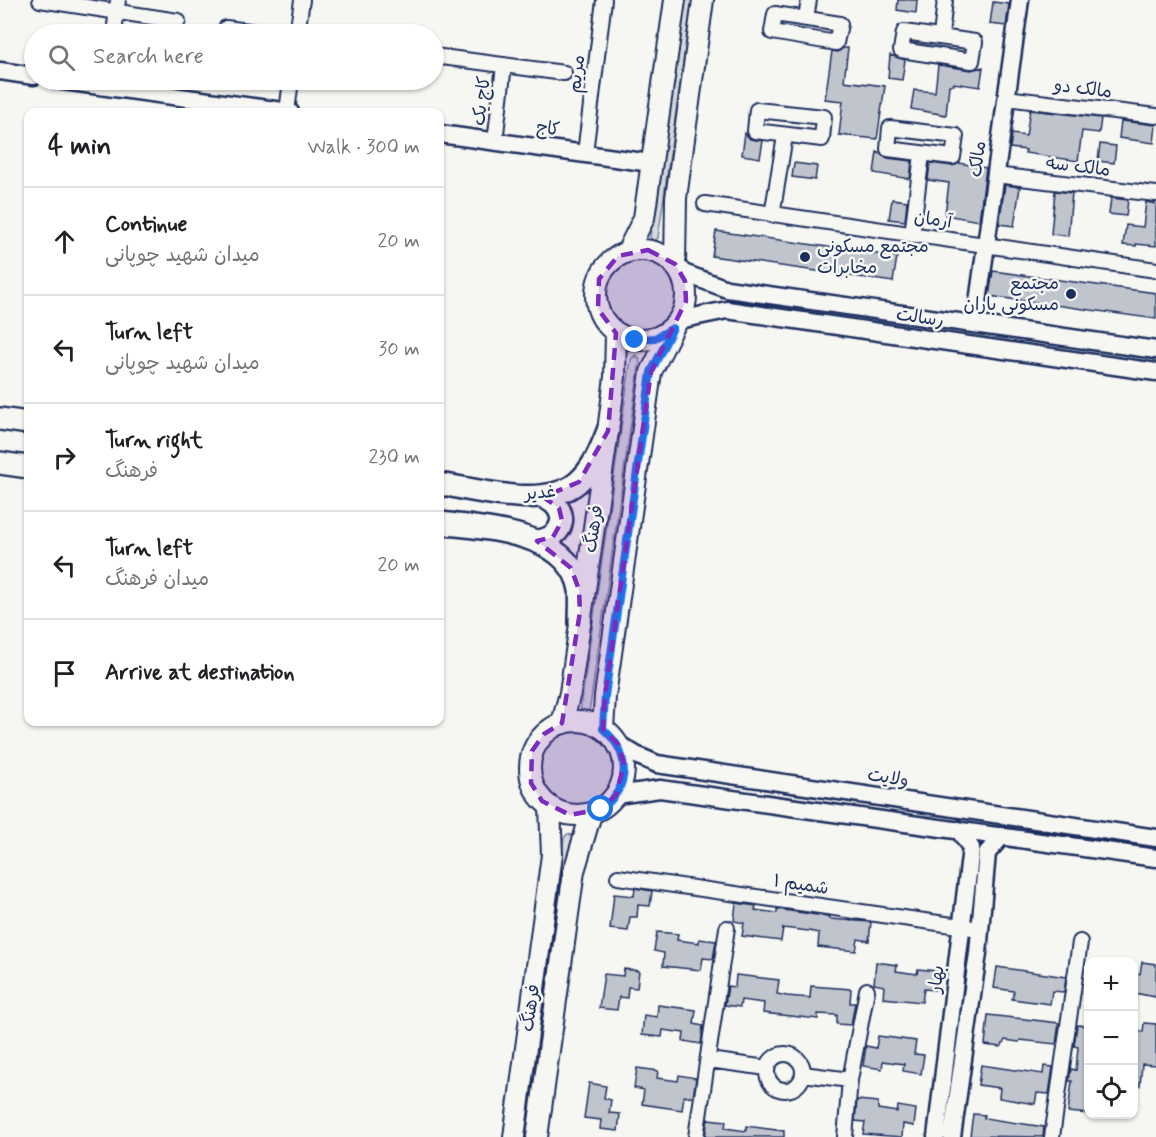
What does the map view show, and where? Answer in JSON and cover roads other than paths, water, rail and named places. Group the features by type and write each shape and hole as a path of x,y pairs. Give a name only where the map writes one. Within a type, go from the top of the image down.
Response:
{"main road":[{"path":"627,252 644,218 675,0"},
{"path":"678,268 658,252 648,250 627,252 618,256 603,270 596,289 596,299 602,318 616,333 625,338 645,340 655,338 676,324 684,311 687,291 678,268 676,198 703,0"},
{"name":"فرهنگ","path":"603,729 605,696 651,372 676,324"},
{"name":"فرهنگ","path":"562,723 570,693 608,431 615,377 616,333"},
{"path":"0,419 24,422"},
{"name":"غدیر","path":"444,485 525,497 543,497 561,493 579,482 594,464 608,431"},
{"path":"0,463 24,466"},
{"path":"537,542 553,537 562,521 558,508 543,497"},
{"path":"444,524 519,534 556,554 576,578 580,596 580,623"},
{"path":"583,721 603,729 618,744 624,764 624,775 616,795 609,803 591,814 570,815 550,808 542,801 531,783 529,762 537,742 544,734 562,723 583,721"},
{"name":"فرهنگ","path":"514,1137 552,855 550,808"},
{"name":"فرهنگ","path":"537,1137 574,871 591,814"}],"street":[{"path":"39,0 117,6 178,21"},
{"path":"298,24 302,0"},
{"name":"مریم","path":"585,153 604,0"},
{"path":"806,18 809,0"},
{"path":"941,36 945,0"},
{"name":"مالک","path":"975,324 1020,0"},
{"path":"115,24 117,6"},
{"path":"904,32 941,36 975,42 972,61 901,50 904,32"},
{"name":"کاج یک","path":"444,57 564,73"},
{"name":"کاج یک","path":"495,142 504,65"},
{"path":"0,71 24,75"},
{"path":"152,90 264,108"},
{"path":"289,108 290,90"},
{"name":"مالک دو","path":"1006,98 1156,116"},
{"path":"757,110 824,117 822,139 785,136 755,131 757,110"},
{"path":"890,128 956,136 953,157 922,154 888,149 890,128"},
{"name":"کاج","path":"444,135 651,163"},
{"path":"772,215 785,136"},
{"path":"912,235 922,154"},
{"name":"مالک سه","path":"995,175 1156,195"},
{"name":"آرمان","path":"705,204 1156,270"},
{"name":"رسالت","path":"678,268 727,289 1156,350"},
{"name":"رسالت","path":"676,324 727,310 1156,372"},
{"name":"ولایت","path":"618,744 657,764 1156,838"},
{"path":"616,795 660,789 1156,858"},
{"name":"بهار","path":"936,1137 971,848 959,830"},
{"name":"بهار","path":"952,1137 980,928 987,853 1002,836"},
{"name":"شمیم ۱","path":"618,878 980,928"},
{"path":"696,1137 727,928"},
{"path":"1052,1137 1080,942"},
{"path":"845,1137 850,1080 867,990"},
{"path":"788,1054 796,1058 803,1074 797,1085 785,1089 773,1085 769,1080 767,1068 771,1060 779,1055 788,1054"},
{"path":"709,1060 767,1068"},
{"path":"803,1074 850,1080"}],"place":[{"name":"مجتمع مسکونی مخابرات","path":"805,257"},
{"name":"مجتمع مسکونی باران","path":"1071,294"}]}
